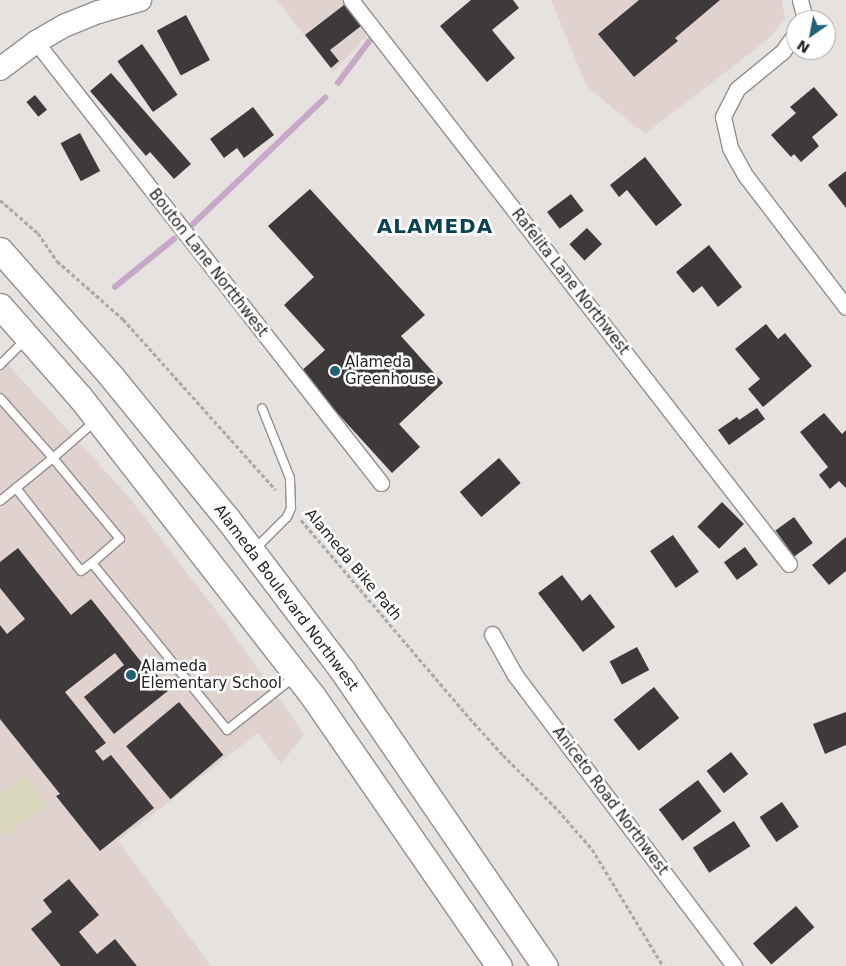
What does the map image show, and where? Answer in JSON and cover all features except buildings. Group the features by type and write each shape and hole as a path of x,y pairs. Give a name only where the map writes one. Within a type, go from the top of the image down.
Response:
{"main road":[{"path":"0,68 36,42 66,25 99,12 140,0"},
{"name":"Alameda Boulevard Northwest","path":"0,250 111,376 252,552 342,670 545,966"},
{"path":"0,306 98,420 297,675 499,966"}],"street":[{"name":"Rafelita Lane Northwest","path":"351,0 789,564"},
{"name":"Bouton Lane Nortthwest","path":"36,42 381,483"},
{"path":"786,47 738,89 723,116 730,148 745,175 846,307"},
{"name":"Aniceto Road Northwest","path":"492,634 515,675 734,966"}],"lane":[{"path":"0,365 27,338"},
{"path":"0,398 120,539 81,571 16,488"},
{"path":"252,552 287,517 291,508 290,478 262,408"},
{"path":"0,501 98,420"},
{"path":"92,563 227,730 297,675"}],"path":[{"name":"Alameda Bike Path","path":"0,200 38,233 57,261 122,319 256,465 465,713 503,755 558,810 592,849 663,966"}],"shaded area":[{"path":"277,0 345,0 370,32 333,72"},
{"path":"551,0 782,0 785,18 770,38 645,134 587,87"},
{"name":"Alameda Elementary School","path":"0,356 128,496 222,618 304,734 281,764 258,733 118,841 211,966 0,966"},
{"path":"26,774 48,805 4,837 0,831 0,793"}],"waterway":[{"path":"338,83 371,39"},
{"path":"190,227 325,98"},
{"path":"115,287 174,239"}],"place":[{"name":"Alameda Greenhouse","path":"335,371"},
{"name":"Alameda Elementary School","path":"131,675"}],"district":[{"name":"ALAMEDA","path":"435,226"}]}
